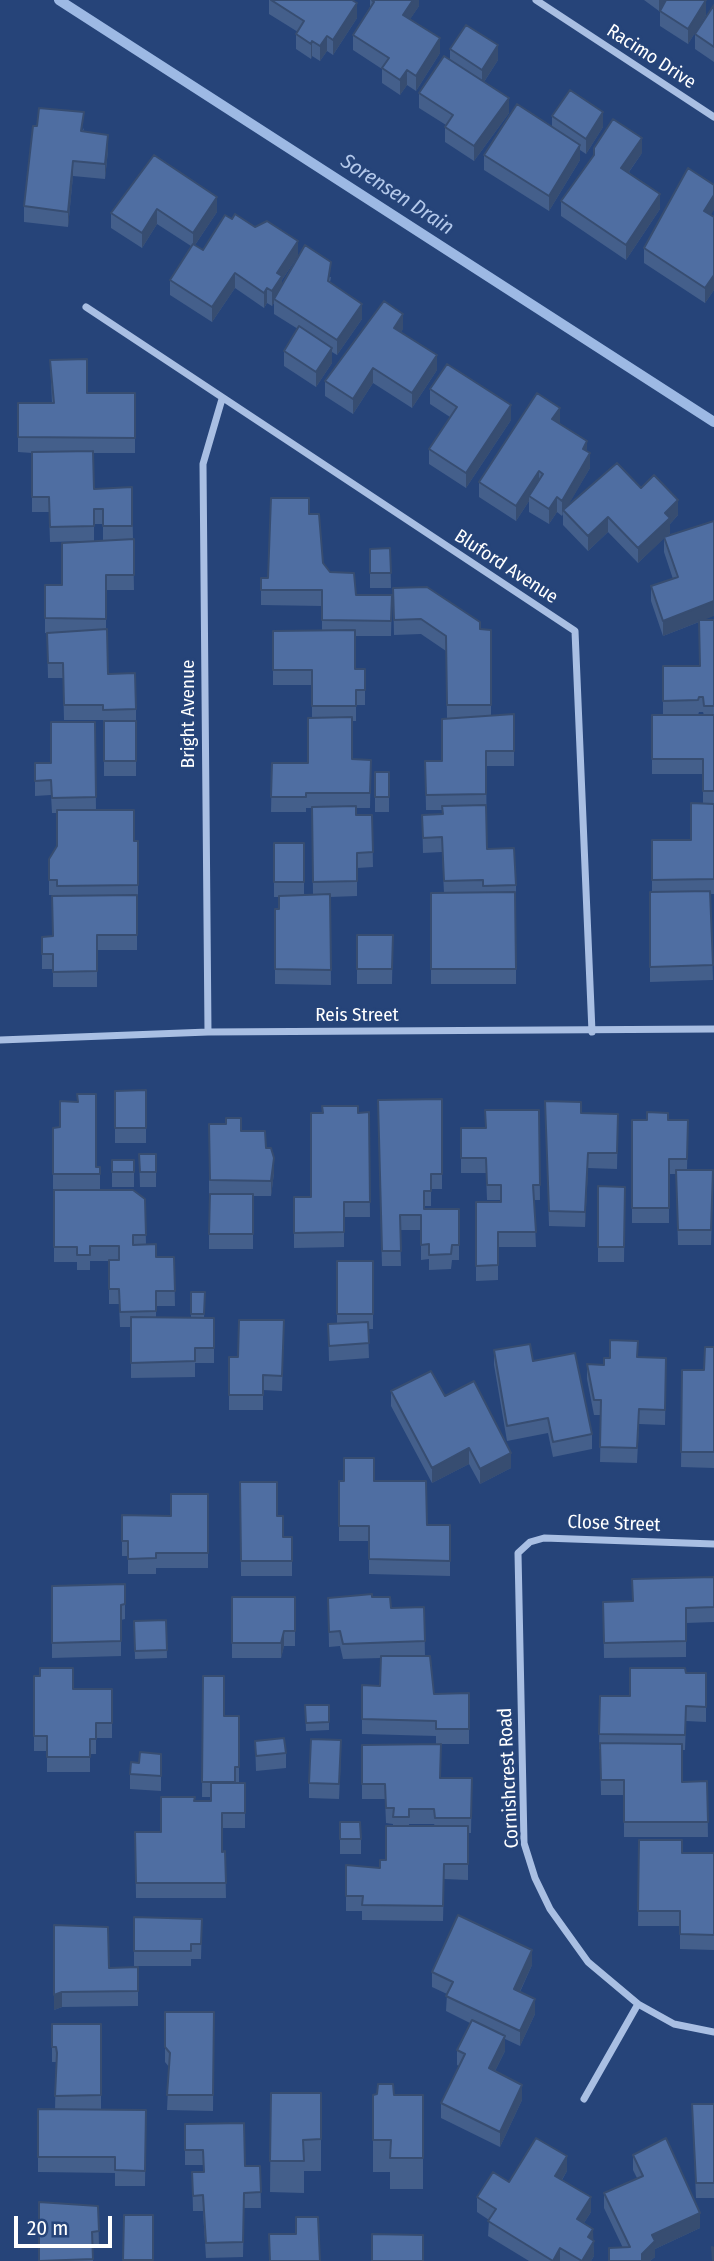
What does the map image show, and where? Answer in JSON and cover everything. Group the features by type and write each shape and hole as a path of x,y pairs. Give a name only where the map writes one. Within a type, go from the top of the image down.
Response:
{"street":[{"name":"Racimo Drive","path":"536,0 714,117"},
{"name":"Bluford Avenue","path":"86,307 222,400 575,631 592,1031"},
{"name":"Bright Avenue","path":"208,1031 203,464 222,400"},
{"name":"Reis Street","path":"0,1040 208,1031 714,1029"},
{"name":"Close Street","path":"518,1553 530,1542 544,1538 714,1544"},
{"name":"Cornishcrest Road","path":"518,1553 524,1843 535,1878 550,1909 588,1962 638,2004 674,2024 714,2032"},
{"path":"584,2099 638,2004"}],"building":[{"path":"271,0 352,0 357,3 333,40 327,36 320,46 312,41 311,44 296,34 304,21"},
{"path":"372,0 413,0 403,15 440,38 416,76 407,70 400,80 382,68 389,58 353,35 374,2"},
{"path":"666,0 706,0 688,29 660,11"},
{"path":"714,5 714,47 695,34"},
{"path":"466,25 498,45 482,70 450,49"},
{"path":"444,56 509,98 474,146 445,127 453,115 419,93"},
{"path":"570,90 603,112 586,139 552,116"},
{"path":"517,104 580,145 549,196 484,155"},
{"path":"39,108 84,112 81,131 108,135 105,164 73,161 68,212 24,206 33,126 37,126"},
{"path":"613,119 642,138 621,168 660,194 626,245 561,201 594,155 594,148"},
{"path":"154,155 217,197 193,233 157,209 142,233 111,213"},
{"path":"688,168 714,185 714,195 704,211 714,217 714,275 705,288 644,248"},
{"path":"235,214 255,227 267,221 298,241 277,273 282,276 272,291 267,288 264,293 235,273 212,307 170,280 193,244 203,250 225,215 232,219"},
{"path":"305,245 331,262 328,281 362,304 337,340 274,299"},
{"path":"384,301 403,314 394,328 437,355 412,393 373,368 353,399 325,381"},
{"path":"299,326 332,348 316,372 284,351"},
{"path":"87,359 87,393 135,393 135,438 18,437 18,403 54,403 50,360"},
{"path":"447,364 511,405 466,473 429,449 457,407 430,389"},
{"path":"537,393 560,408 552,419 587,441 583,449 590,453 562,501 557,497 549,509 529,496 543,474 539,471 516,506 479,482"},
{"path":"93,451 94,489 132,487 132,526 103,526 103,509 94,509 94,526 50,527 49,497 32,497 32,452"},
{"path":"617,463 641,488 654,475 678,500 665,513 670,518 638,548 608,517 588,536 563,510"},
{"path":"271,498 309,498 309,514 319,514 323,563 330,572 354,573 356,595 392,595 391,621 322,620 322,590 261,590 261,578 268,578"},
{"path":"714,521 714,601 663,621 651,586 678,577 664,537"},
{"path":"134,539 134,575 106,575 106,619 45,618 45,585 62,585 62,543"},
{"path":"390,548 391,573 370,573 370,549"},
{"path":"427,587 480,622 480,629 491,630 491,705 447,705 446,636 421,619 394,620 393,588"},
{"path":"699,620 714,620 714,706 704,706 703,697 698,700 663,701 663,666 700,666"},
{"path":"107,629 108,674 135,673 136,709 103,710 103,705 64,705 63,663 48,663 47,633"},
{"path":"355,630 355,669 365,669 365,690 356,690 356,706 312,706 312,670 273,670 273,631"},
{"path":"514,714 514,751 486,751 486,794 426,795 425,761 442,761 442,719"},
{"path":"652,715 714,715 714,791 703,791 703,759 652,759"},
{"path":"352,717 352,759 371,760 370,793 306,793 306,797 271,797 272,763 308,763 308,718"},
{"path":"104,721 136,721 136,761 104,761"},
{"path":"51,722 95,722 96,797 52,798 51,780 35,781 35,763 51,763"},
{"path":"375,772 389,772 389,797 375,797"},
{"path":"691,803 714,804 714,879 652,880 652,840 691,840"},
{"path":"486,805 487,849 514,848 516,885 483,886 483,880 444,881 442,837 423,838 422,815 443,814 442,806"},
{"path":"356,806 356,815 372,815 373,852 357,853 357,881 313,882 312,807"},
{"path":"57,810 134,810 134,841 138,841 138,885 57,886 57,880 49,880 49,859 57,846"},
{"path":"274,843 304,843 304,882 274,882"},
{"path":"710,891 713,965 650,967 650,892"},
{"path":"515,892 516,969 431,969 431,893"},
{"path":"330,894 331,970 275,969 275,909 279,909 279,896"},
{"path":"137,895 137,935 97,935 97,971 53,972 53,954 42,954 42,937 53,936 52,896"},
{"path":"357,935 393,935 392,969 357,969"},
{"path":"146,1090 146,1128 115,1128 115,1091"},
{"path":"77,1094 96,1094 96,1167 100,1167 100,1174 53,1174 53,1128 60,1127 60,1101 78,1102"},
{"path":"442,1099 442,1174 431,1174 431,1191 424,1191 424,1209 459,1209 459,1245 452,1245 451,1254 429,1255 429,1244 421,1245 421,1215 400,1215 401,1251 382,1251 378,1100"},
{"path":"545,1101 581,1102 581,1113 618,1114 617,1153 588,1153 585,1212 549,1211"},
{"path":"322,1106 358,1106 358,1113 369,1112 370,1202 344,1202 344,1232 294,1233 294,1197 311,1197 311,1113 323,1113"},
{"path":"485,1110 539,1110 540,1185 533,1185 536,1232 498,1232 498,1265 476,1266 476,1202 501,1202 501,1185 487,1185 486,1158 461,1158 461,1128 486,1128"},
{"path":"647,1112 668,1113 668,1120 688,1120 687,1159 669,1159 669,1208 632,1208 632,1120 647,1120"},
{"path":"226,1118 241,1118 241,1131 265,1131 266,1148 271,1148 274,1158 271,1181 210,1180 209,1124 226,1124"},
{"path":"139,1154 156,1154 156,1172 140,1172"},
{"path":"112,1160 134,1160 134,1172 112,1172"},
{"path":"676,1170 713,1170 711,1230 678,1230"},
{"path":"598,1186 625,1187 624,1247 598,1247"},
{"path":"54,1190 133,1190 145,1199 146,1235 133,1235 133,1245 156,1244 156,1257 174,1257 175,1291 156,1291 156,1311 120,1312 119,1289 109,1289 109,1260 119,1260 119,1246 90,1246 90,1255 77,1255 77,1247 54,1247"},
{"path":"210,1194 253,1194 253,1234 209,1234"},
{"path":"337,1261 373,1261 373,1314 337,1314"},
{"path":"191,1292 205,1292 204,1314 191,1314"},
{"path":"131,1317 214,1318 214,1348 195,1348 195,1361 131,1363"},
{"path":"239,1320 284,1320 282,1376 263,1375 263,1395 229,1395 229,1357 238,1357"},
{"path":"368,1322 369,1343 329,1346 328,1324"},
{"path":"610,1340 638,1341 637,1357 666,1358 665,1410 639,1409 637,1448 600,1447 601,1400 594,1400 587,1364 604,1365 604,1358 610,1358"},
{"path":"530,1344 533,1361 575,1353 592,1434 553,1442 548,1418 507,1426 494,1350"},
{"path":"705,1347 714,1347 714,1452 681,1452 682,1370 704,1370"},
{"path":"431,1371 445,1396 474,1381 511,1453 480,1469 469,1448 432,1468 391,1391"},
{"path":"344,1458 374,1458 374,1481 426,1481 427,1525 450,1525 450,1561 369,1559 369,1526 339,1526 339,1481 344,1481"},
{"path":"240,1482 277,1482 277,1516 283,1516 283,1537 292,1537 292,1561 241,1561"},
{"path":"171,1494 208,1494 208,1553 156,1553 156,1558 128,1559 128,1541 122,1541 122,1515 171,1516"},
{"path":"714,1577 714,1607 686,1608 686,1641 604,1643 603,1602 633,1601 632,1579"},
{"path":"125,1584 125,1604 121,1605 121,1641 52,1643 52,1586"},
{"path":"372,1594 372,1597 390,1597 391,1608 424,1607 425,1641 343,1644 340,1631 329,1632 328,1598"},
{"path":"232,1597 295,1597 295,1631 284,1631 281,1643 232,1643"},
{"path":"166,1620 167,1650 135,1651 134,1621"},
{"path":"381,1656 430,1656 434,1694 469,1693 469,1729 436,1729 436,1721 362,1719 362,1685 380,1686"},
{"path":"40,1668 73,1668 73,1689 112,1689 112,1723 96,1723 96,1739 90,1739 90,1757 47,1757 47,1736 34,1736 34,1676 40,1676"},
{"path":"630,1668 685,1668 686,1673 706,1673 706,1707 686,1706 685,1735 599,1734 600,1696 630,1696"},
{"path":"203,1676 224,1676 224,1716 239,1716 239,1767 235,1767 235,1782 202,1782"},
{"path":"305,1705 329,1705 329,1722 306,1723"},
{"path":"284,1738 286,1753 256,1756 255,1741"},
{"path":"311,1739 341,1740 339,1784 309,1783"},
{"path":"600,1743 682,1744 682,1782 707,1781 708,1822 624,1822 624,1780 601,1780"},
{"path":"441,1744 440,1778 472,1778 471,1818 435,1818 434,1809 409,1809 409,1817 393,1817 394,1808 386,1808 385,1784 362,1784 362,1745"},
{"path":"140,1752 161,1754 161,1776 130,1774 131,1762 139,1763"},
{"path":"211,1783 245,1783 245,1813 222,1813 222,1852 225,1851 226,1883 136,1883 135,1832 161,1832 161,1797 195,1797 194,1801 211,1801"},
{"path":"340,1822 360,1822 361,1839 340,1839"},
{"path":"386,1826 468,1826 468,1864 444,1864 443,1906 362,1905 363,1896 346,1896 346,1865 380,1868 380,1860 386,1860"},
{"path":"639,1840 682,1840 682,1853 714,1853 714,1935 680,1934 680,1911 638,1911"},
{"path":"458,1915 532,1950 514,1989 535,1999 520,2031 446,1996 453,1982 432,1972"},
{"path":"134,1917 202,1919 201,1944 191,1944 191,1951 134,1951"},
{"path":"54,1925 108,1927 109,1968 138,1967 138,1991 62,1992 54,1995"},
{"path":"165,2012 214,2012 213,2095 167,2095 170,2053 165,2047"},
{"path":"472,2020 505,2036 489,2068 522,2085 500,2132 441,2103 465,2054 457,2050"},
{"path":"52,2024 101,2024 101,2095 55,2096 57,2053 56,2047 52,2047"},
{"path":"378,2084 393,2084 394,2095 423,2095 423,2158 390,2158 391,2140 373,2140 373,2095 377,2094"},
{"path":"271,2093 321,2093 321,2139 303,2140 304,2161 270,2161"},
{"path":"692,2104 714,2104 714,2183 696,2183"},
{"path":"38,2109 146,2110 145,2171 115,2170 115,2157 38,2157"},
{"path":"244,2123 245,2166 260,2166 261,2192 244,2193 243,2242 206,2243 203,2195 193,2196 192,2172 204,2172 203,2150 185,2150 185,2124"},
{"path":"536,2138 567,2156 555,2176 591,2197 577,2219 593,2229 588,2237 594,2241 582,2261 560,2248 553,2261 488,2221 496,2209 477,2197 493,2172 509,2182"},
{"path":"666,2138 700,2213 652,2235 655,2241 642,2254 642,2261 609,2261 609,2248 630,2247 604,2193 643,2176 633,2155"},
{"path":"39,2202 98,2206 99,2231 92,2232 93,2259 39,2261"},
{"path":"124,2215 153,2215 153,2260 123,2260"},
{"path":"296,2217 318,2217 320,2261 270,2261 269,2234 296,2234"},
{"path":"372,2234 423,2235 423,2261 372,2261"}],"waterway":[{"name":"Sorensen Drain","path":"59,0 714,422"}]}
